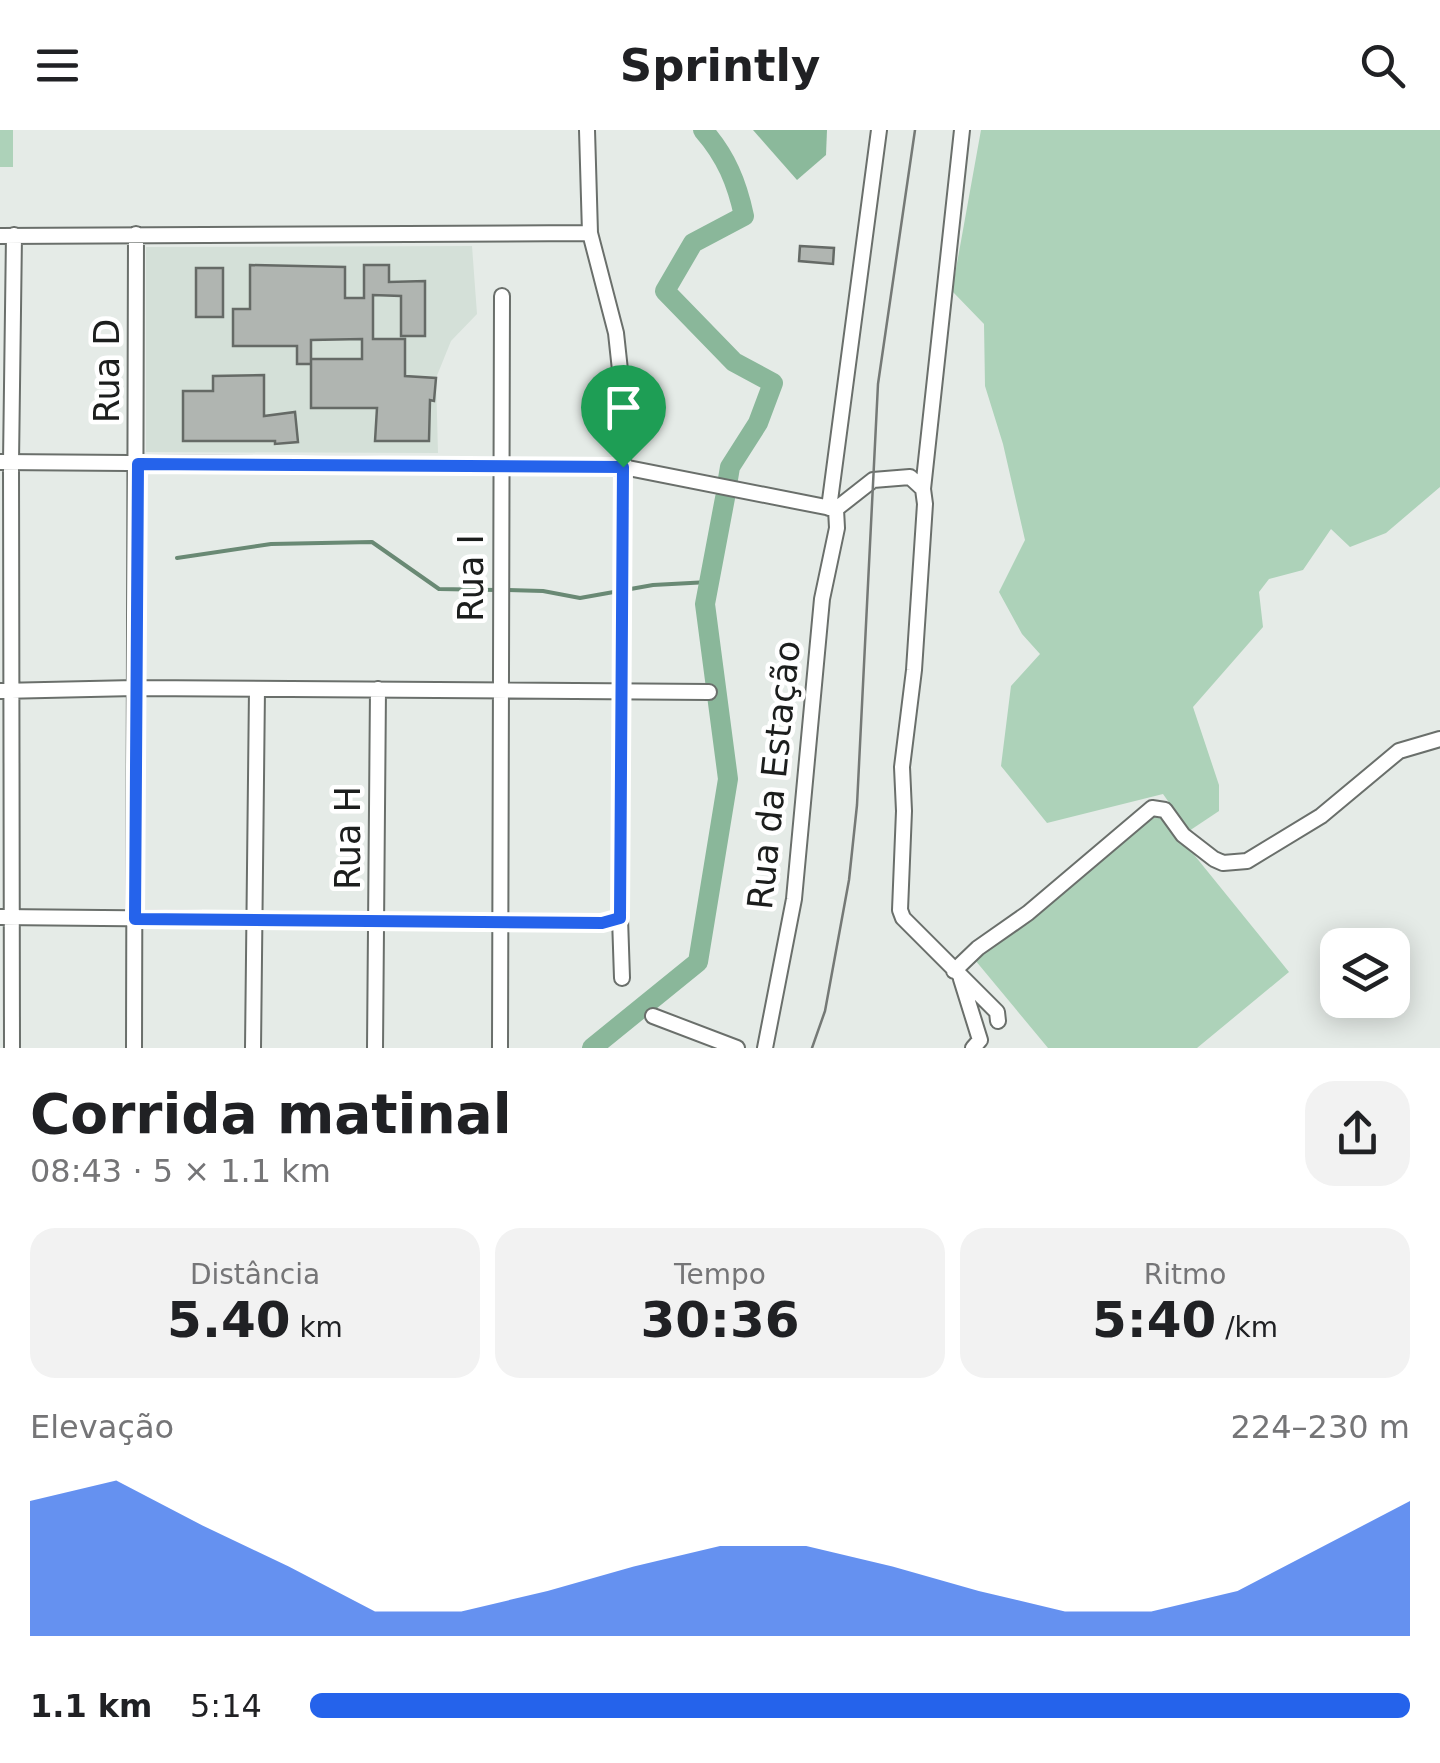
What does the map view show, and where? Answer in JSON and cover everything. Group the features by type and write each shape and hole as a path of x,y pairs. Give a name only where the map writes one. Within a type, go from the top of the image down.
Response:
{"street":[{"path":"587,130 590,233 620,357 622,978"},
{"name":"Rua da Estação","path":"765,1048 794,898 822,599 837,528 832,508 879,130"},
{"path":"962,130 923,489 921,578 902,767 904,810 898,898 904,918 997,1012 998,1022"},
{"path":"12,1048 7,917 7,236 590,233"},
{"name":"Rua D","path":"134,1048 136,234"},
{"path":"500,465 502,296"},
{"path":"6,462 623,467 832,508 862,486 882,478 910,477 923,489"},
{"name":"Rua I","path":"500,465 500,1048"},
{"path":"6,691 134,688 709,692"},
{"path":"254,1048 257,689"},
{"name":"Rua H","path":"376,1048 378,689"},
{"path":"958,975 978,948 1028,913 1152,808 1161,807 1183,835 1214,859 1223,863 1247,861 1321,816 1399,751 1440,739"},
{"path":"7,917 602,923 621,915"},
{"path":"958,975 980,1040 973,1048"},
{"path":"653,1016 737,1048"}],"shaded area":[{"path":"472,246 477,314 451,341 436,378 438,453 146,452 146,247"}],"green space":[{"path":"0,130 13,130 13,167 0,167"},
{"path":"753,130 827,130 826,155 797,180"},
{"path":"981,130 1440,130 1440,487 1386,533 1350,547 1331,529 1303,570 1269,579 1259,592 1263,627 1193,707 1219,785 1219,811 1189,831 1163,794 1047,823 1001,766 1011,686 1040,654 1022,634 999,592 1025,540 985,386 984,324 952,291"},
{"path":"1157,809 1289,972 1197,1048 1048,1048 975,960"}],"building":[{"path":"800,246 834,248 833,264 799,261"},
{"path":"250,265 345,267 345,298 364,298 364,265 389,265 389,282 425,281 425,336 401,336 401,296 373,295 373,339 405,339 405,376 436,378 434,401 430,400 429,441 375,441 377,408 311,408 311,364 297,364 297,346 233,346 233,309 250,309","holes":["362,339 362,359 311,359 311,340"]},
{"path":"196,268 223,268 223,317 196,317"},
{"path":"264,375 264,416 295,412 298,442 183,441 183,391 213,391 213,376"}],"waterway":[{"path":"703,130 730,170 744,216 693,243 665,291 734,362 773,383 758,423 730,467 728,479"},
{"path":"592,1048 698,962 728,779 705,604 725,498"},
{"path":"177,558 271,544 372,542 439,589 496,590"},
{"path":"506,590 580,598 653,585 709,582"}],"tram line":[{"path":"812,1048 825,1011 849,880 857,805 878,384 915,130"}],"route":[{"path":"138,464 623,467 620,918 602,923 135,919 138,464"}]}
